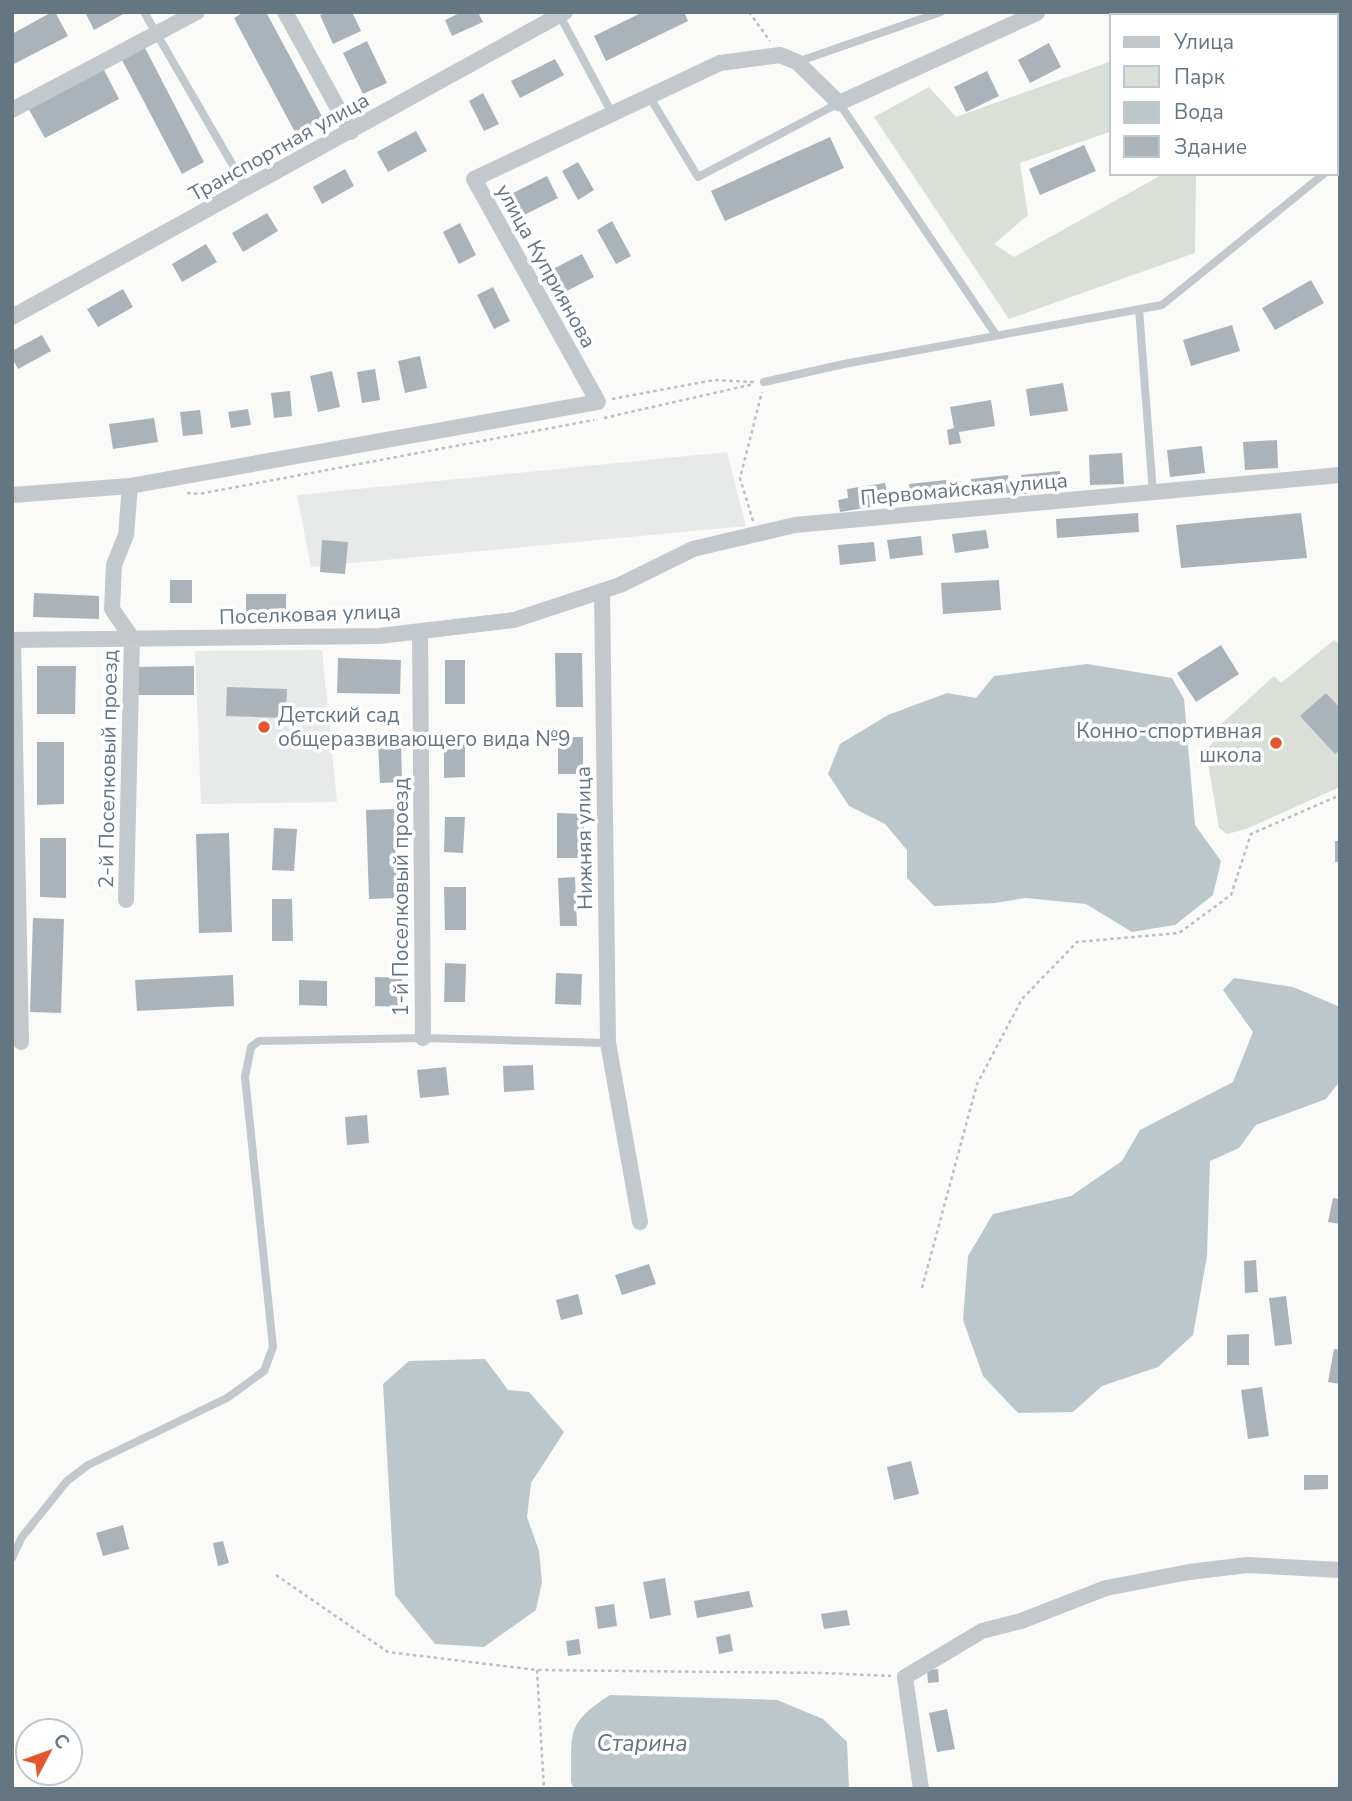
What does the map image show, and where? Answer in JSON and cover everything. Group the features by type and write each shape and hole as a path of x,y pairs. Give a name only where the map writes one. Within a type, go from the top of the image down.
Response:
{"street":[{"path":"12,110 197,12"},
{"path":"285,12 351,132"},
{"path":"839,103 1037,13"},
{"name":"Транспортная улица","path":"12,317 563,14"},
{"name":"улица Куприянова","path":"598,402 474,179 720,63 780,55 797,62 839,103"},
{"path":"12,495 130,486 598,402"},
{"name":"Первомайская улица","path":"603,591 693,549 795,526 1340,475"},
{"path":"130,486 126,535 114,565 112,609 131,638"},
{"name":"Поселковая улица","path":"12,640 379,636 514,620 603,591"},
{"name":"Нижняя улица","path":"603,591 608,1043 640,1222"},
{"name":"1-й Поселковый проезд","path":"420,631 423,1038"},
{"name":"2-й Поселковый проезд","path":"126,900 131,638"},
{"path":"12,640 21,1042"},
{"path":"921,1789 905,1677 982,1631 1021,1621 1106,1587 1189,1572 1247,1565 1340,1570"}],"lane":[{"path":"144,12 247,189"},
{"path":"797,62 941,12"},
{"path":"563,14 613,115"},
{"path":"649,96 698,177 839,103 996,335"},
{"path":"764,382 844,364 1162,305 1323,175"},
{"path":"1139,309 1153,493"},
{"path":"12,1558 22,1537 67,1481 88,1465 227,1398 264,1371 273,1347 245,1077 251,1047 259,1041 423,1038 608,1043"}],"path":[{"path":"749,12 780,55"},
{"path":"598,402 714,380 764,382 740,478 757,534"},
{"path":"922,1288 977,1084 1022,999 1077,942 1178,933 1231,895 1251,834 1340,795"},
{"path":"276,1575 388,1652 537,1670 823,1673 905,1677"},
{"path":"537,1670 544,1789"}],"shaded area":[{"path":"727,452 746,526 311,567 297,495"},
{"name":"Детский сад общеразвивающего вида №9","path":"322,650 337,802 201,804 195,651"}],"green space":[{"path":"1110,62 1110,132 1020,163 1028,215 994,244 1014,257 1161,175 1196,175 1195,253 1009,319 874,117 929,87 956,117"},
{"name":"Конно-спортивная школа","path":"1334,640 1340,644 1340,787 1246,829 1227,834 1219,828 1206,751 1219,734 1219,726 1274,676 1281,683"}],"water":[{"path":"1087,664 1172,678 1184,699 1195,825 1221,861 1213,895 1175,925 1132,932 1086,904 1026,898 995,903 934,906 907,878 907,850 885,824 849,806 828,774 840,744 888,715 947,693 976,698 994,676"},
{"path":"1234,978 1293,987 1340,1007 1340,1081 1326,1099 1256,1125 1239,1148 1210,1161 1207,1256 1193,1335 1158,1367 1102,1386 1073,1412 1018,1413 983,1376 963,1320 968,1256 993,1214 1071,1196 1122,1161 1140,1130 1233,1082 1253,1032 1223,990"},
{"path":"485,1359 508,1390 529,1392 564,1432 531,1483 527,1517 539,1551 542,1582 536,1610 484,1647 435,1644 395,1595 383,1384 409,1361"},
{"name":"Cтарина","path":"610,1695 777,1700 823,1719 847,1742 849,1789 574,1789 571,1782 571,1751 574,1731 585,1714"}],"building":[{"path":"55,12 68,36 12,65 12,34"},
{"path":"85,12 127,12 94,30"},
{"path":"244,12 266,12 324,120 296,134 234,18"},
{"path":"327,12 352,12 361,31 333,44 320,15"},
{"path":"462,12 478,12 483,22 452,36 445,20"},
{"path":"643,12 684,12 688,21 606,61 594,36"},
{"path":"367,41 387,83 363,94 343,53"},
{"path":"1049,43 1061,67 1030,83 1018,60"},
{"path":"144,46 204,162 182,174 121,58"},
{"path":"555,59 564,75 520,98 511,81"},
{"path":"103,68 119,99 45,138 28,108"},
{"path":"987,71 999,96 966,112 954,87"},
{"path":"483,93 499,124 484,131 469,101"},
{"path":"416,131 427,151 388,172 377,152"},
{"path":"830,137 844,168 725,221 711,191"},
{"path":"1084,145 1096,171 1040,195 1029,169"},
{"path":"578,162 594,190 578,200 562,171"},
{"path":"345,169 354,186 322,204 313,187"},
{"path":"547,176 558,198 520,217 509,195"},
{"path":"267,213 278,231 243,252 232,233"},
{"path":"612,221 631,256 616,264 597,230"},
{"path":"460,223 476,255 459,264 443,232"},
{"path":"206,244 217,262 182,282 172,264"},
{"path":"582,254 594,277 561,294 549,271"},
{"path":"1311,280 1324,303 1275,330 1262,308"},
{"path":"493,287 510,321 494,329 477,295"},
{"path":"123,289 133,307 98,327 87,309"},
{"path":"1232,325 1240,351 1191,366 1183,340"},
{"path":"42,335 51,351 18,369 12,358 12,351"},
{"path":"420,356 427,388 405,393 398,361"},
{"path":"375,369 380,400 362,403 357,372"},
{"path":"332,371 340,407 318,412 310,376"},
{"path":"1063,383 1068,411 1030,416 1026,389"},
{"path":"290,391 292,416 274,418 271,393"},
{"path":"991,400 995,426 959,432 961,443 949,445 947,430 954,428 950,407"},
{"path":"248,409 251,425 231,428 228,412"},
{"path":"200,410 203,434 183,436 180,412"},
{"path":"154,418 158,442 113,449 109,424"},
{"path":"1277,440 1278,468 1245,470 1243,442"},
{"path":"1202,446 1205,473 1170,477 1167,450"},
{"path":"1122,453 1124,484 1090,485 1089,455"},
{"path":"1060,471 1062,490 1023,494 1021,475"},
{"path":"1008,475 1010,493 973,497 971,479"},
{"path":"946,480 949,497 911,502 909,484"},
{"path":"885,483 887,493 895,492 896,503 840,512 838,500 848,498 847,489"},
{"path":"1138,513 1139,532 1057,538 1056,519"},
{"path":"1301,513 1307,558 1181,568 1176,525"},
{"path":"986,530 989,548 955,553 952,534"},
{"path":"921,536 923,555 890,559 887,540"},
{"path":"322,540 348,542 345,574 320,572"},
{"path":"874,542 876,561 840,565 838,545"},
{"path":"170,580 192,580 192,603 170,603"},
{"path":"999,580 1001,610 943,614 941,583"},
{"path":"34,593 99,596 99,619 33,617"},
{"path":"246,594 286,594 286,616 246,616"},
{"path":"1221,645 1239,674 1196,702 1177,673"},
{"path":"555,653 582,653 583,707 556,707"},
{"path":"338,658 401,660 400,694 337,693"},
{"path":"445,660 465,660 465,704 445,704"},
{"path":"37,666 76,666 75,714 37,714"},
{"path":"194,666 194,695 133,695 133,667"},
{"path":"227,687 287,689 286,718 226,716"},
{"path":"1326,693 1340,708 1340,750 1335,754 1300,716"},
{"path":"444,737 465,737 465,777 444,778"},
{"path":"558,737 583,737 583,774 558,774"},
{"path":"401,741 402,782 380,783 378,742"},
{"path":"37,742 64,742 64,804 37,805"},
{"path":"394,809 397,898 369,899 366,810"},
{"path":"557,813 584,814 584,858 557,858"},
{"path":"445,817 465,817 463,853 444,852"},
{"path":"274,828 297,829 294,871 272,870"},
{"path":"229,833 232,932 199,933 196,834"},
{"path":"40,838 66,838 66,898 40,897"},
{"path":"1335,841 1340,841 1340,862 1335,862"},
{"path":"575,877 577,926 560,926 558,878"},
{"path":"444,887 466,887 466,930 445,930"},
{"path":"272,899 292,899 293,941 272,941"},
{"path":"33,918 64,919 61,1013 30,1012"},
{"path":"445,963 466,964 465,1002 444,1002"},
{"path":"556,973 582,974 581,1005 555,1004"},
{"path":"233,975 234,1006 137,1011 135,980"},
{"path":"375,977 402,978 401,1007 375,1006"},
{"path":"299,980 327,981 327,1006 299,1005"},
{"path":"533,1065 534,1090 504,1092 503,1066"},
{"path":"446,1067 449,1095 420,1098 417,1070"},
{"path":"367,1115 369,1143 347,1145 345,1117"},
{"path":"1333,1198 1340,1199 1340,1224 1328,1222"},
{"path":"1256,1260 1258,1292 1245,1293 1244,1261"},
{"path":"649,1264 656,1284 622,1295 615,1275"},
{"path":"578,1294 583,1314 561,1320 556,1300"},
{"path":"1286,1296 1292,1344 1275,1346 1269,1298"},
{"path":"1249,1334 1249,1365 1227,1365 1227,1335"},
{"path":"1334,1349 1340,1350 1340,1384 1328,1382"},
{"path":"1262,1387 1269,1436 1248,1439 1241,1390"},
{"path":"911,1461 919,1494 894,1500 887,1467"},
{"path":"1304,1475 1328,1475 1328,1489 1304,1490"},
{"path":"123,1525 129,1549 103,1556 96,1533"},
{"path":"223,1541 229,1563 218,1566 213,1543"},
{"path":"665,1578 671,1615 650,1619 643,1582"},
{"path":"749,1591 753,1607 697,1618 694,1601"},
{"path":"614,1604 617,1626 598,1629 595,1607"},
{"path":"847,1610 850,1625 824,1629 821,1614"},
{"path":"730,1634 733,1651 719,1654 716,1637"},
{"path":"579,1639 581,1654 568,1656 566,1641"},
{"path":"938,1669 939,1682 928,1683 927,1670"},
{"path":"947,1709 955,1749 937,1752 929,1713"}],"place":[{"name":"Детский сад общеразвивающего вида №9","path":"264,727"},
{"name":"Конно-спортивная школа","path":"1276,743"}]}
